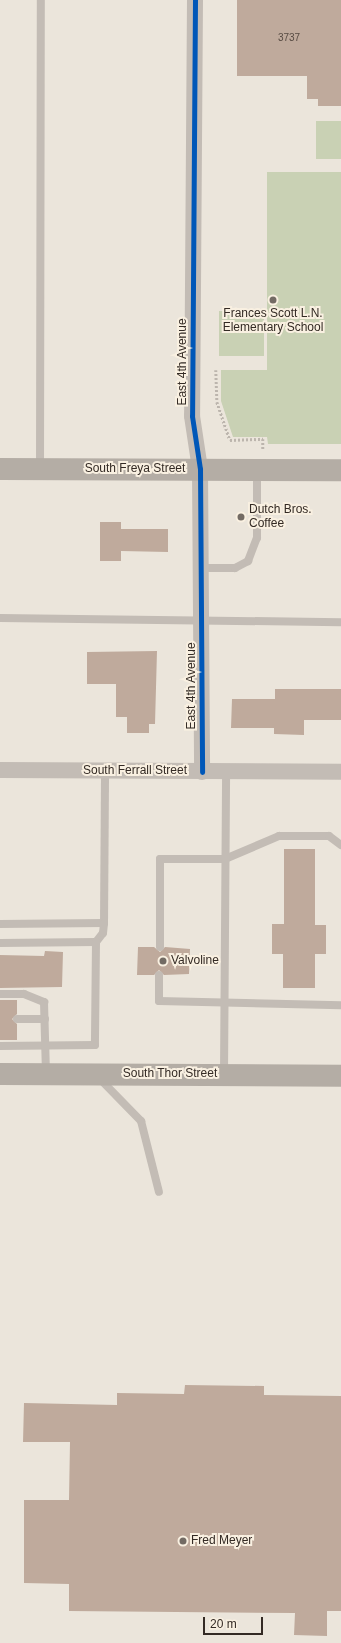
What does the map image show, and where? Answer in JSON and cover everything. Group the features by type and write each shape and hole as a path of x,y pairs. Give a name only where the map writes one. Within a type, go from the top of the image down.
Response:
{"main road":[{"name":"South Freya Street","path":"0,469 200,469 260,461 341,470"},
{"name":"South Thor Street","path":"0,1074 46,1073 341,1076"}],"street":[{"name":"East 4th Avenue","path":"195,0 192,416 200,469 202,772"},
{"name":"South Ferrall Street","path":"0,770 341,772"}],"lane":[{"path":"40,468 41,0"},
{"path":"201,568 235,568 248,561 257,538 260,461"},
{"path":"0,618 201,622 341,622"},
{"path":"0,1046 95,1046 96,942 103,933 104,923 105,771"},
{"path":"224,1075 226,772"},
{"path":"160,947 160,860 225,860 279,836 329,836 341,845"},
{"path":"0,924 104,923"},
{"path":"0,943 96,942"},
{"path":"159,975 159,1001 341,1005"},
{"path":"0,994 24,994 44,1002 46,1073"},
{"path":"17,1019 45,1019"},
{"path":"95,1074 141,1121 159,1192"}],"path":[{"path":"216,370 217,402 230,440 263,440 260,461"}],"green space":[{"path":"316,121 341,121 341,159 316,159"},
{"path":"267,172 341,172 341,444 268,444 267,437 233,437 221,401 221,370 267,370"},
{"path":"219,311 264,311 264,356 219,356"}],"building":[{"path":"237,0 341,0 341,106 318,106 318,99 307,99 307,76 237,76"},
{"path":"100,522 121,522 121,529 168,529 168,552 121,551 121,561 100,561"},
{"path":"157,651 155,724 149,724 149,733 127,733 127,717 116,717 116,684 87,684 87,652"},
{"path":"275,689 341,689 341,720 304,720 304,735 274,734 274,728 231,728 232,699 275,699"},
{"path":"284,849 315,849 315,925 326,925 326,954 315,954 315,988 283,988 283,954 272,954 272,924 284,924"},
{"name":"Valvoline","path":"138,947 154,947 160,952 165,947 190,949 189,974 164,975 159,970 154,975 137,975"},
{"path":"45,951 63,952 62,987 0,988 0,955 44,956"},
{"path":"0,1000 17,1000 17,1014 12,1019 17,1024 17,1040 0,1040"},
{"name":"Fred Meyer","path":"185,1385 264,1386 264,1395 341,1396 341,1611 327,1611 327,1636 294,1635 295,1613 69,1611 69,1584 24,1583 24,1500 69,1500 70,1442 23,1442 24,1403 117,1405 117,1393 184,1394"}],"cycle path":[{"path":"195,0 192,416 200,469 202,772"}],"place":[{"name":"Frances Scott L.N. Elementary School","path":"273,300"},
{"name":"Dutch Bros. Coffee","path":"241,517"},
{"name":"Valvoline","path":"163,961"},
{"name":"Fred Meyer","path":"183,1541"}]}
